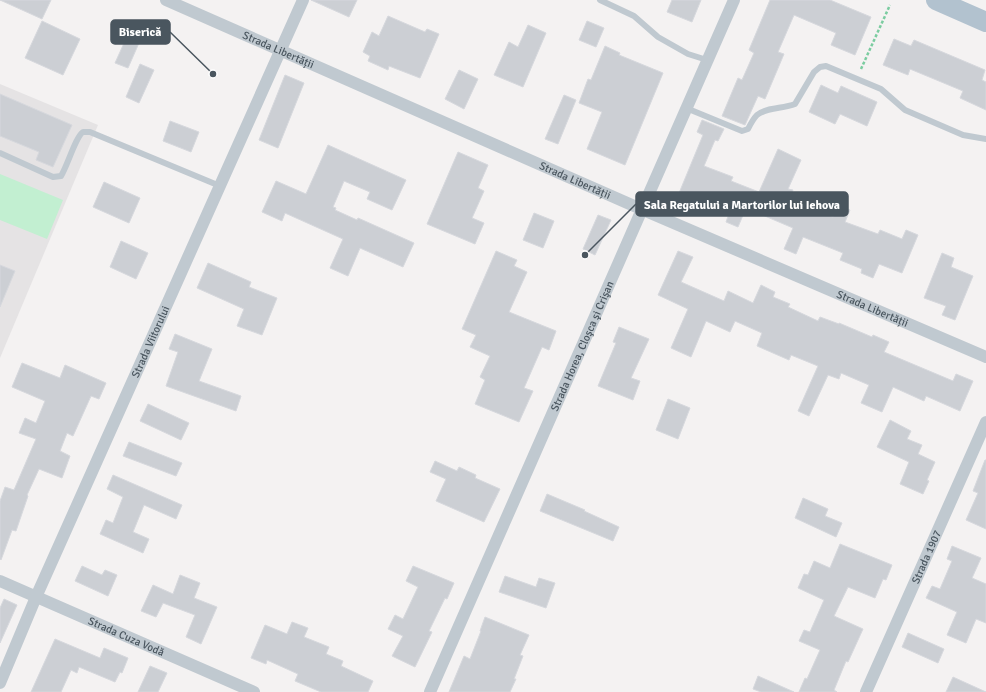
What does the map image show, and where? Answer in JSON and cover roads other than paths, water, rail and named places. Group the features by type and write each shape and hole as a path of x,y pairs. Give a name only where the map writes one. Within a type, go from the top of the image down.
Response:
{"main road":[{"path":"936,0 986,22"}],"street":[{"name":"Strada Libertății","path":"166,0 641,209 986,357"},
{"name":"Strada Viitorului","path":"0,683 36,597 303,0"},
{"name":"Strada Horea, Cloşca şi Crişan","path":"430,692 734,0"},
{"name":"Strada 1907","path":"866,692 986,422"},
{"name":"Strada Cuza Vodă","path":"0,581 254,692"}],"lane":[{"path":"600,0 634,16 658,37 688,54 707,60"},
{"path":"686,108 742,131 748,129 755,116 762,112 795,104 814,72 820,67 826,66 881,89 905,110 963,135 986,139"},
{"path":"0,153 53,177 61,176 65,170 78,137 84,132 90,132 220,186"}],"place":[{"name":"Biserică","path":"213,74"},
{"name":"Sala Regatului a Martorilor lui Iehova","path":"585,255"}]}
